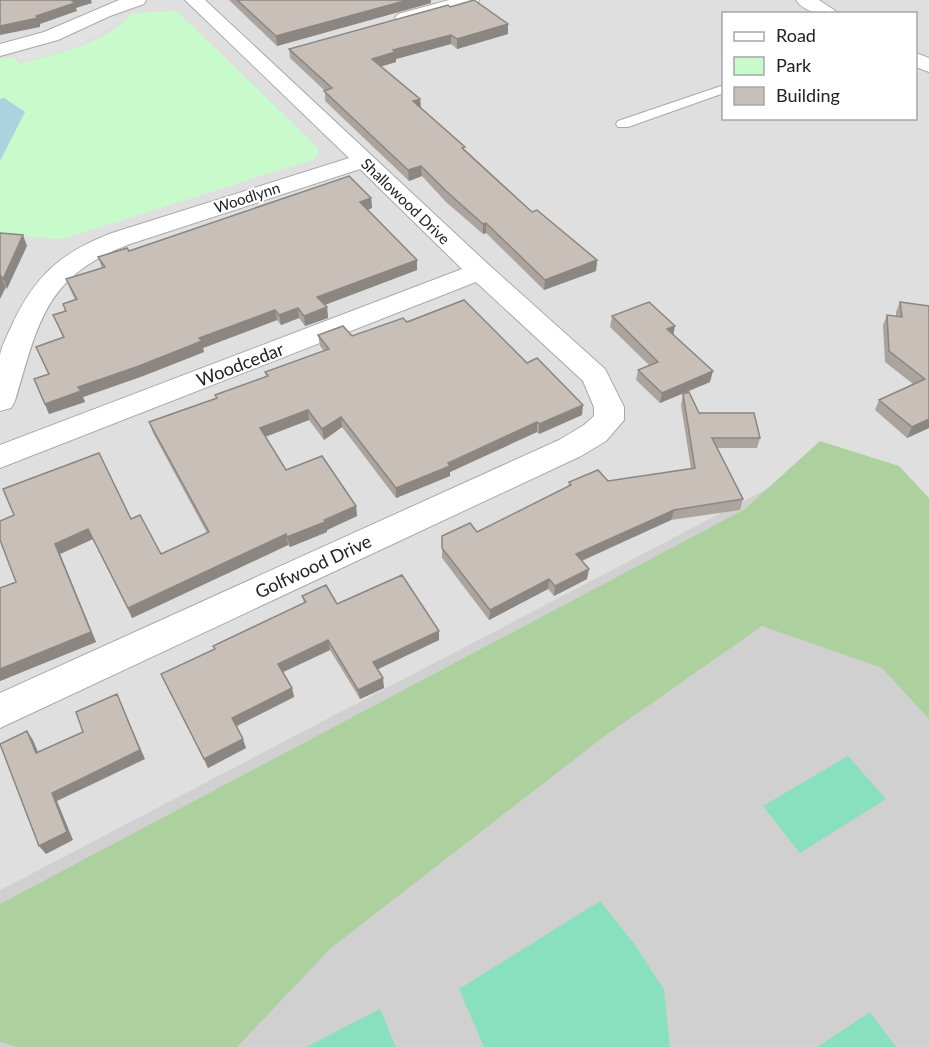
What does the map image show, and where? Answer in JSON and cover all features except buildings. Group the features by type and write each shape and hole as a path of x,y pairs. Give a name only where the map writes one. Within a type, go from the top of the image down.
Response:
{"street":[{"path":"0,50 51,36 103,12 137,0"},
{"name":"Shallowood Drive","path":"194,0 270,55 363,160 480,272 595,376 609,407"},
{"path":"805,0 827,12"},
{"path":"384,24 464,1"},
{"name":"Woodlynn","path":"0,402 34,307 60,272 84,255 132,235 363,160"},
{"name":"Woodcedar","path":"0,457 480,272"},
{"name":"Golfwood Drive","path":"0,711 570,448 595,434 609,420 609,407"}],"lane":[{"path":"623,124 722,89"}],"shaded area":[{"path":"0,0 929,0 929,526 841,450 0,890"},
{"path":"111,15 122,20 77,46 21,62 14,54 64,40"},
{"path":"841,450 929,526 929,1047 0,1047 0,890"}],"green space":[{"path":"177,11 319,149 315,159 63,239 0,235 0,161 25,112 4,98 0,99 0,59 13,57 20,64 95,40 109,33 132,13"},
{"path":"820,441 899,466 929,498 929,719 882,668 762,626 602,738 331,948 237,1047 17,1047 0,1042 0,904 745,509"},
{"path":"848,756 886,799 800,853 763,806"},
{"path":"600,901 635,945 664,990 670,1047 484,1047 459,989"},
{"path":"380,1009 396,1047 306,1047"},
{"path":"870,1012 896,1047 817,1047"}],"water":[{"path":"4,98 25,112 0,161 0,99"}]}
